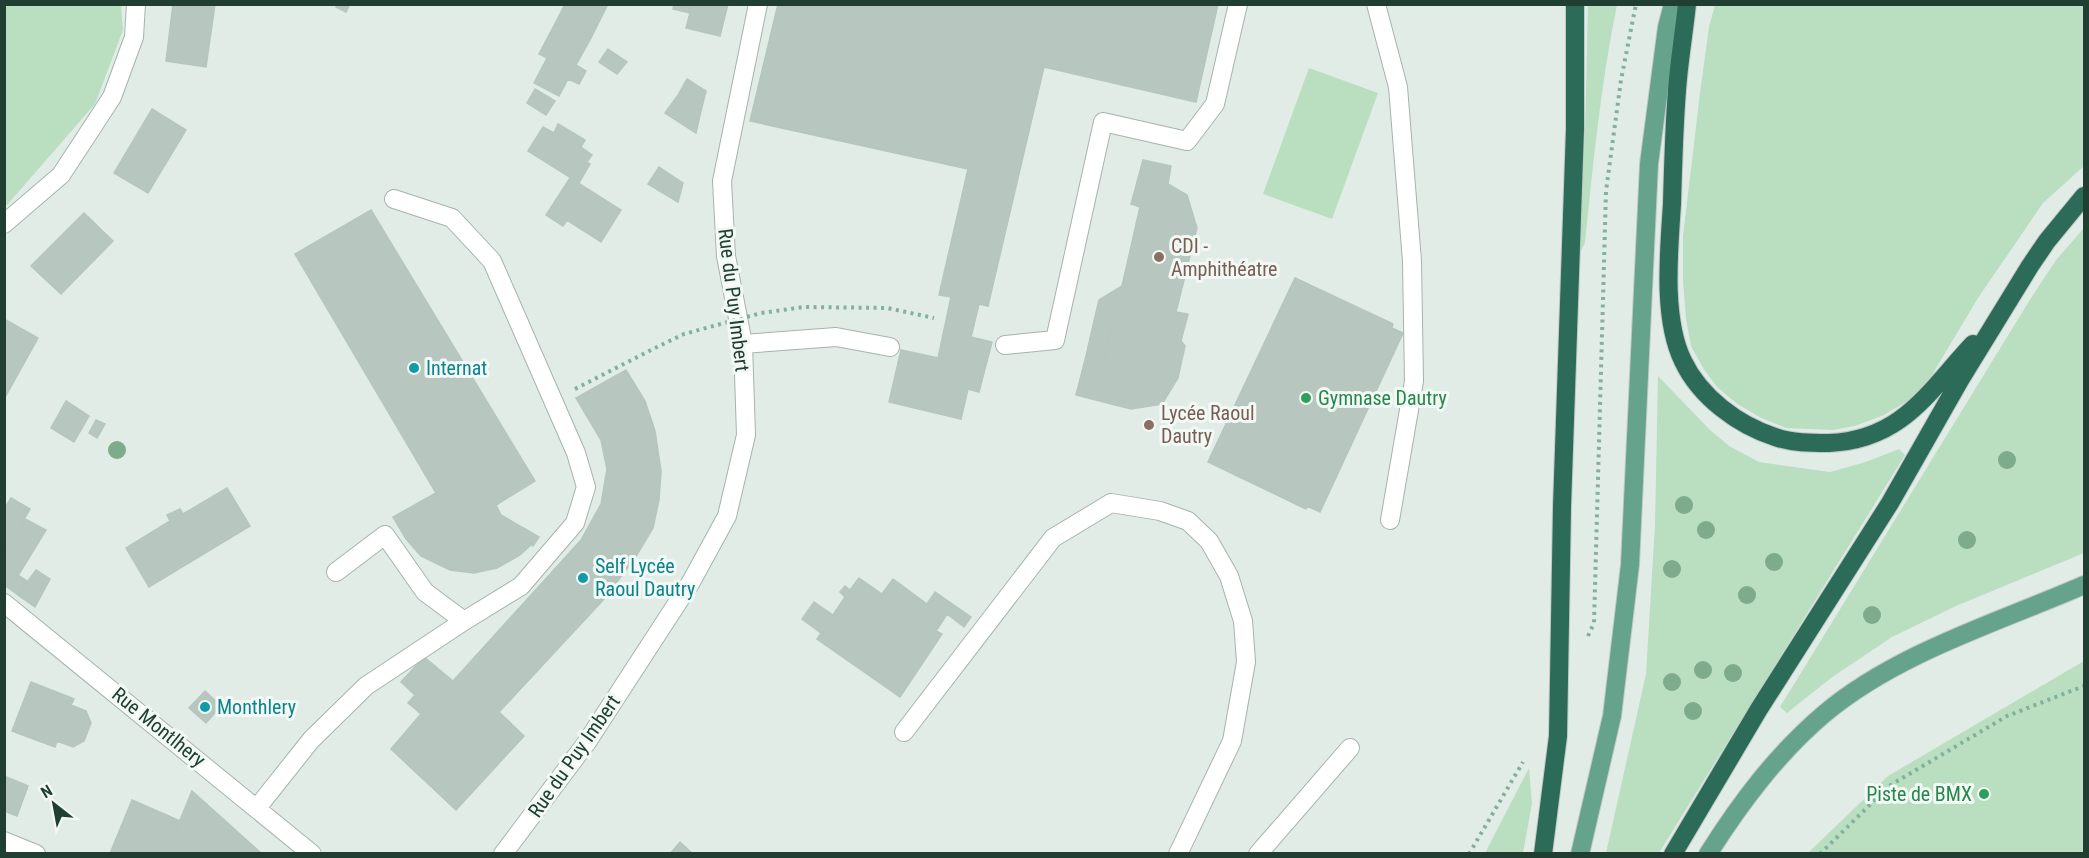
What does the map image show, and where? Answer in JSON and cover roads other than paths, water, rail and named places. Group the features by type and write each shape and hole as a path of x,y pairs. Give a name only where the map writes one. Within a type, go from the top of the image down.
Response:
{"highway":[{"path":"1543,854 1558,736 1562,507 1575,129 1575,4"},
{"path":"1687,4 1677,89 1668,278 1674,333 1683,361 1700,386 1737,419 1762,433 1810,443 1856,440 1876,434 1901,420 1925,399 1943,376 2000,317"},
{"path":"1673,854 1759,709 1890,503 1918,451 2000,317 2047,242 2085,196"}],"main road":[{"path":"1580,854 1612,716 1630,565 1649,164 1667,27 1673,4"},
{"path":"1708,854 1738,807 1776,759 1825,713 1871,681 1946,642 2085,585"}],"street":[{"path":"4,224 61,175 112,97 134,37 136,4"},
{"name":"Rue du Puy Imbert","path":"503,854 587,742 691,582 727,516 746,435 743,344 726,256 722,181 758,4"},
{"path":"1005,345 1055,340 1103,122 1187,141 1215,104 1238,4"},
{"path":"1376,4 1398,87 1412,261 1414,381 1390,520"},
{"path":"257,808 311,740 366,686 521,586 575,523 586,487 576,453 492,261 452,219 394,199"},
{"path":"743,344 836,337 890,347"},
{"path":"904,732 1053,538 1111,503 1160,511 1188,521 1209,541 1229,576 1243,621 1246,662 1232,741 1178,854"},
{"path":"336,572 385,535 425,592 464,621"},
{"name":"Rue Montlhery","path":"4,603 312,854"},
{"path":"1258,854 1350,748"},
{"path":"4,841 36,854"}],"place":[{"name":"CDI - Amphithéatre","path":"1159,257"},
{"name":"Internat","path":"414,368"},
{"name":"Gymnase Dautry","path":"1306,398"},
{"name":"Lycée Raoul Dautry","path":"1149,425"},
{"name":"Self Lycée Raoul Dautry","path":"583,578"},
{"name":"Monthlery","path":"205,707"},
{"name":"Piste de BMX","path":"1984,794"}]}
